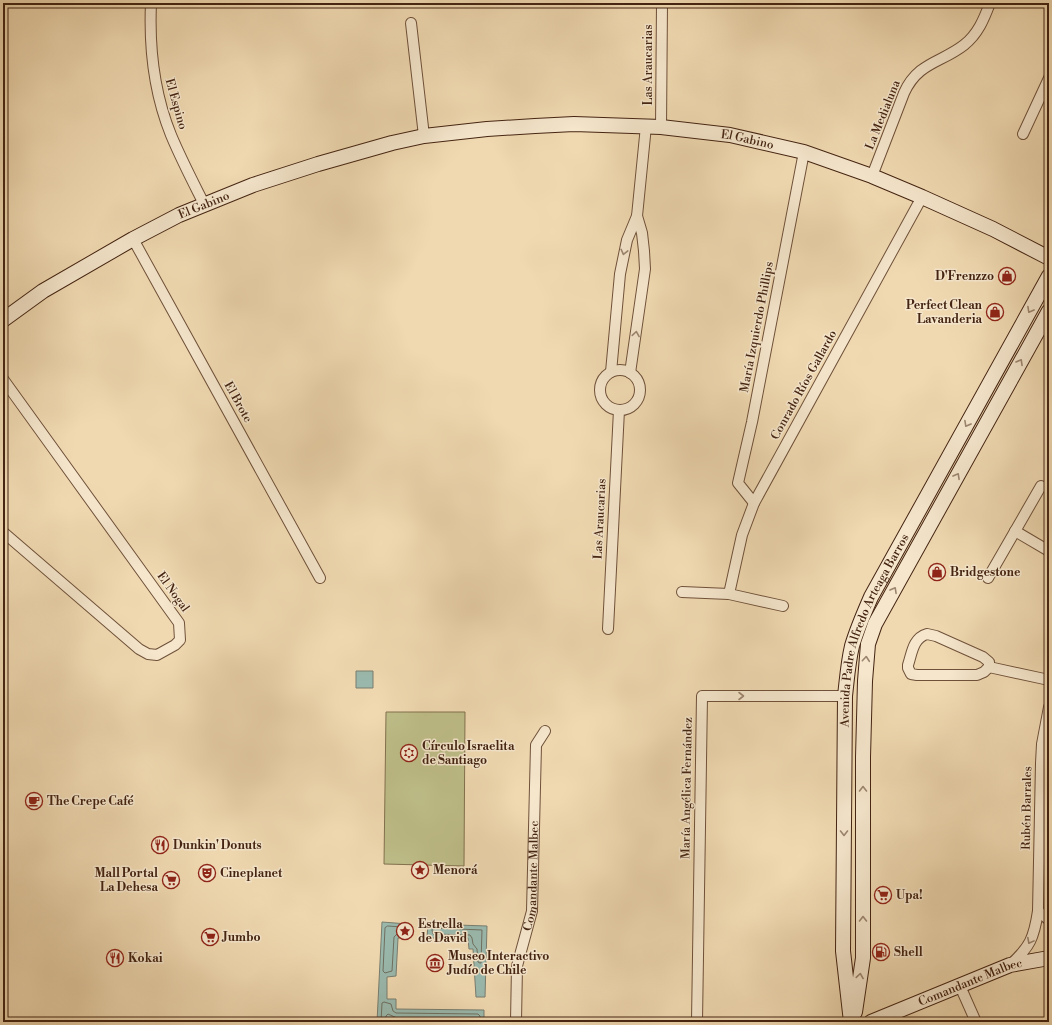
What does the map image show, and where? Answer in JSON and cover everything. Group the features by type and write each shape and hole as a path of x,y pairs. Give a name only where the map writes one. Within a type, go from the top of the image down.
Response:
{"main road":[{"name":"El Gabino","path":"3,320 43,291 133,239 204,204 253,185 385,145 424,136 487,129 558,124 661,126 730,135 804,152 872,176 922,197 993,229 1049,258"},
{"name":"Avenida Padre Alfredo Arteaga Barros","path":"852,1022 843,951 845,696 852,646 871,597 1049,276"},
{"name":"Avenida Padre Alfredo Arteaga Barros","path":"852,1022 863,958 863,757 865,681 868,644 875,624 1049,312"},
{"name":"Comandante Malbec","path":"871,1022 1010,965 1049,958"}],"street":[{"name":"El Espino","path":"151,3 150,31 152,59 165,120 175,145 204,204"},
{"name":"Las Araucarias","path":"661,126 662,3"},
{"name":"La Medialuna","path":"872,176 904,93 915,75 927,65 957,50 969,41 978,29 990,3"},
{"path":"411,23 424,136"},
{"path":"1023,134 1049,78"},
{"path":"611,372 620,274 627,240 637,216 646,126"},
{"name":"María Izquierdo Phillips","path":"754,503 738,483 752,422 804,152"},
{"name":"Conrado Ríos Gallardo","path":"729,594 742,535 754,503 922,197"},
{"path":"630,373 645,269 642,233 637,216"},
{"name":"El Brote","path":"133,239 320,578"},
{"path":"617,370 630,373 634,376 640,387 638,398 630,407 619,410 606,405 600,394 602,380 606,375 617,370"},
{"name":"El Nogal","path":"3,379 179,623 180,640 175,645 157,655 148,654 139,649 3,532"},
{"name":"Las Araucarias","path":"608,629 619,410"},
{"path":"988,578 1041,486"},
{"path":"1015,531 1049,551"},
{"path":"682,592 729,594 783,606"},
{"path":"927,634 936,636 983,657 988,662 989,667 984,672 977,675 914,675 908,668 916,640 927,634"},
{"path":"989,667 1049,680"},
{"name":"María Angélica Fernández","path":"697,1022 702,696 845,696"},
{"name":"Rubén Barrales","path":"1010,965 1023,953 1035,931 1038,911 1042,744 1049,707"},
{"name":"Comandante Malbec","path":"516,1022 517,966 532,912 536,745 545,731"},
{"path":"1038,911 1049,920"},
{"path":"960,986 976,1022"}],"green space":[{"path":"386,712 465,712 464,866 384,864"}],"water":[{"path":"356,671 373,671 373,688 356,688"},
{"path":"382,922 408,924 407,938 398,938 396,976 387,977 387,999 396,999 396,1009 484,1010 484,1022 377,1022"},
{"path":"428,924 487,926 485,997 476,997 473,949 469,949 468,938 427,938"}],"place":[{"name":"D'Frenzzo","path":"1007,276"},
{"name":"Perfect Clean Lavanderia","path":"995,312"},
{"name":"Bridgestone","path":"937,572"},
{"name":"Círculo Israelita de Santiago","path":"409,753"},
{"name":"The Crepe Café","path":"34,801"},
{"name":"Dunkin' Donuts","path":"160,845"},
{"name":"Menorá","path":"420,870"},
{"name":"Cineplanet","path":"207,873"},
{"name":"Mall Portal La Dehesa","path":"171,880"},
{"name":"Upa!","path":"883,895"},
{"name":"Estrella de David","path":"405,931"},
{"name":"Jumbo","path":"210,937"},
{"name":"Shell","path":"881,952"},
{"name":"Kokai","path":"115,958"},
{"name":"Museo Interactivo Judío de Chile","path":"435,963"}]}
